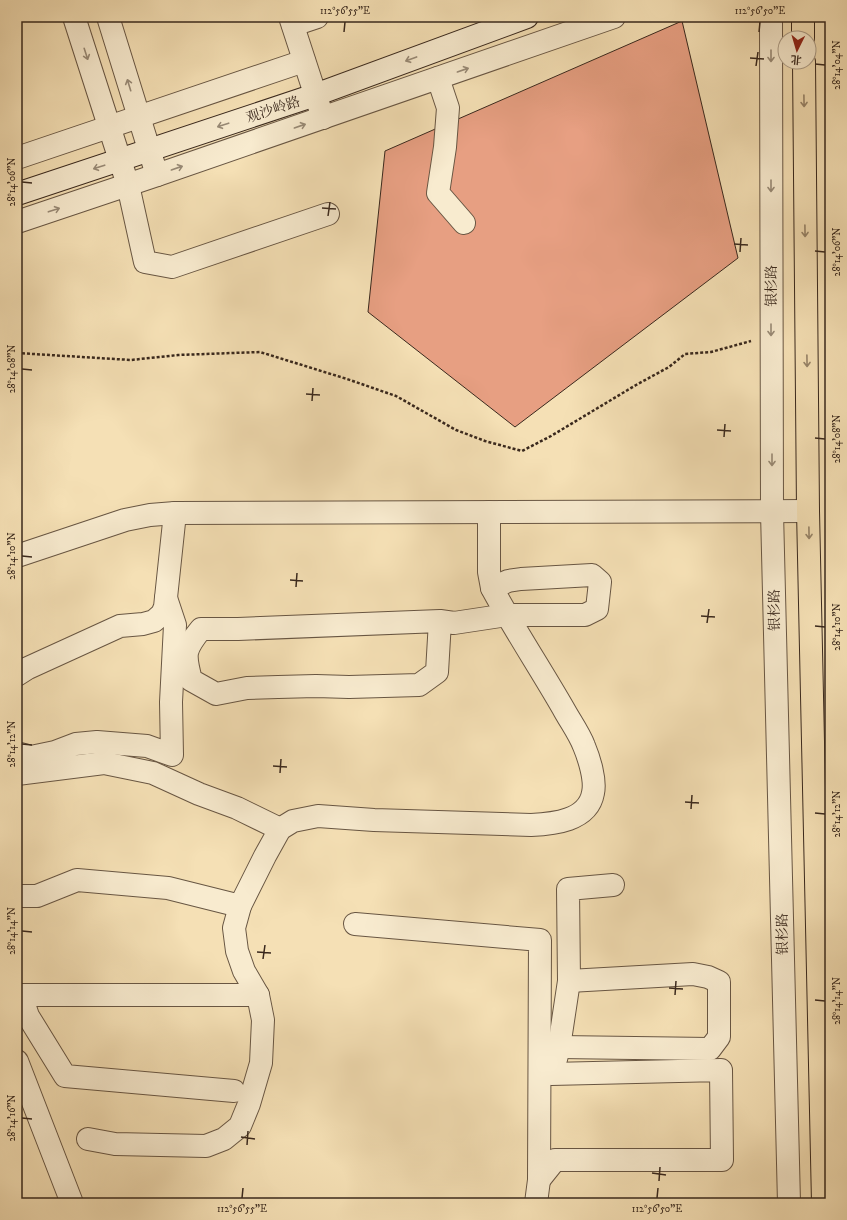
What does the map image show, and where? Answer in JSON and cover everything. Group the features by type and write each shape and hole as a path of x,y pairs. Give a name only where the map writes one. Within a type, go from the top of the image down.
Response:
{"main road":[{"path":"803,17 803,30"},
{"path":"804,70 808,512 823,1203"}],"street":[{"path":"74,17 128,185 145,262 172,267 328,214"},
{"path":"108,17 157,175"},
{"path":"317,17 291,21 314,95 323,118"},
{"name":"观沙岭路","path":"17,194 314,95 527,17"},
{"path":"17,222 614,17"},
{"name":"银杉路","path":"771,17 772,512 789,1203"},
{"path":"17,158 304,61"},
{"path":"438,78 448,108 445,147 438,193 464,223"},
{"path":"88,1139 115,1144 206,1146 224,1139 240,1126 249,1104 261,1063 263,1020 258,995 244,971 238,952 234,928 240,906 280,829 293,822 318,816 374,820 542,825 563,821 577,816 587,806 593,794 594,780 584,746 544,674 492,588 489,572 490,512"},
{"path":"17,556 125,520 150,515 175,513 808,512"},
{"path":"17,675 28,668 120,626 143,624 154,621 162,614 166,607 175,513"},
{"path":"440,620 437,672 419,685 247,688 216,694 191,680 185,659 190,643 201,629 238,629 440,620 454,623 507,615 585,615 597,609 600,582 592,574 521,579 508,581 492,588"},
{"path":"17,753 31,757 55,752 76,744 97,742 147,746 172,755 171,702 175,625 166,598"},
{"path":"17,774 104,763 153,773 199,794 237,808 280,829"},
{"path":"17,896 37,896 77,880 168,888 240,906"},
{"path":"539,1180 555,1160 551,1074 559,1047 569,980 568,889 613,884"},
{"path":"355,924 540,940 539,1180 536,1203"},
{"path":"559,1047 710,1049 719,1037 719,982 708,977 693,974 569,980"},
{"path":"234,1091 65,1076 28,1016 21,995 258,995"},
{"path":"17,1061 72,1203"},
{"path":"551,1074 721,1070 722,1160 555,1160"}],"path":[{"path":"17,353 131,360 260,352 396,396 456,430 485,441 522,451 551,436 669,367 685,354 711,352 771,335"}],"building":[{"path":"682,21 738,258 515,427 368,312 385,151"}]}
